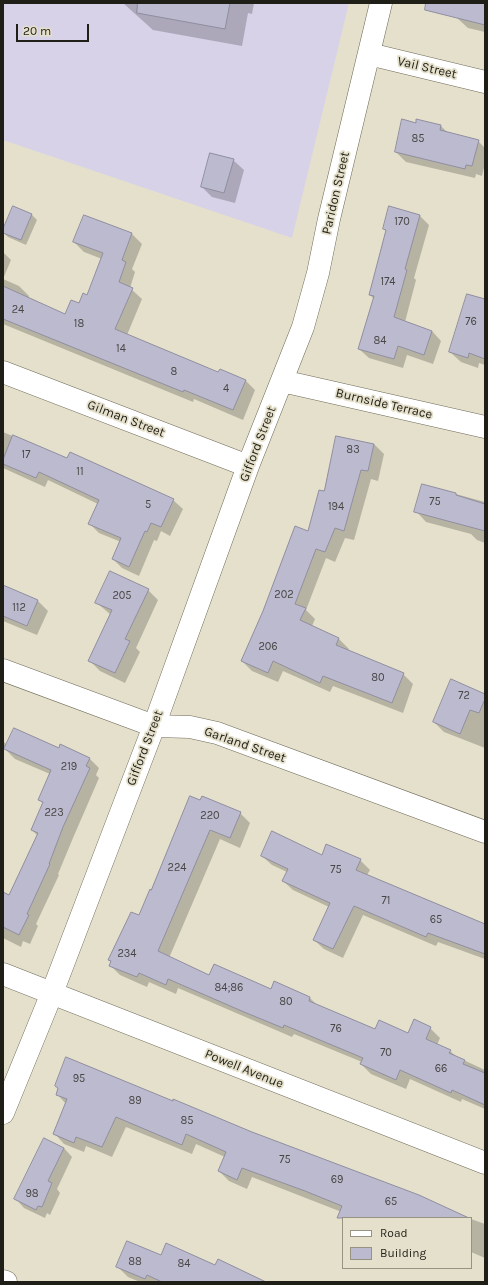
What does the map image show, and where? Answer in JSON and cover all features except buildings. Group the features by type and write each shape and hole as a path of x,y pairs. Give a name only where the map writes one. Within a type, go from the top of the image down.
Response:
{"street":[{"name":"Paridon Street","path":"282,381 311,299 381,3"},
{"name":"Vail Street","path":"369,54 485,82"},
{"name":"Gilman Street","path":"3,372 248,466"},
{"name":"Burnside Terrace","path":"282,381 485,427"},
{"name":"Gifford Street","path":"3,1113 52,993 154,726 248,466 282,381"},
{"name":"Garland Street","path":"3,670 154,726 190,727 217,733 485,832"},
{"name":"Powell Avenue","path":"3,974 485,1163"}],"shaded area":[{"path":"3,3 349,3 292,238 3,140"}]}
